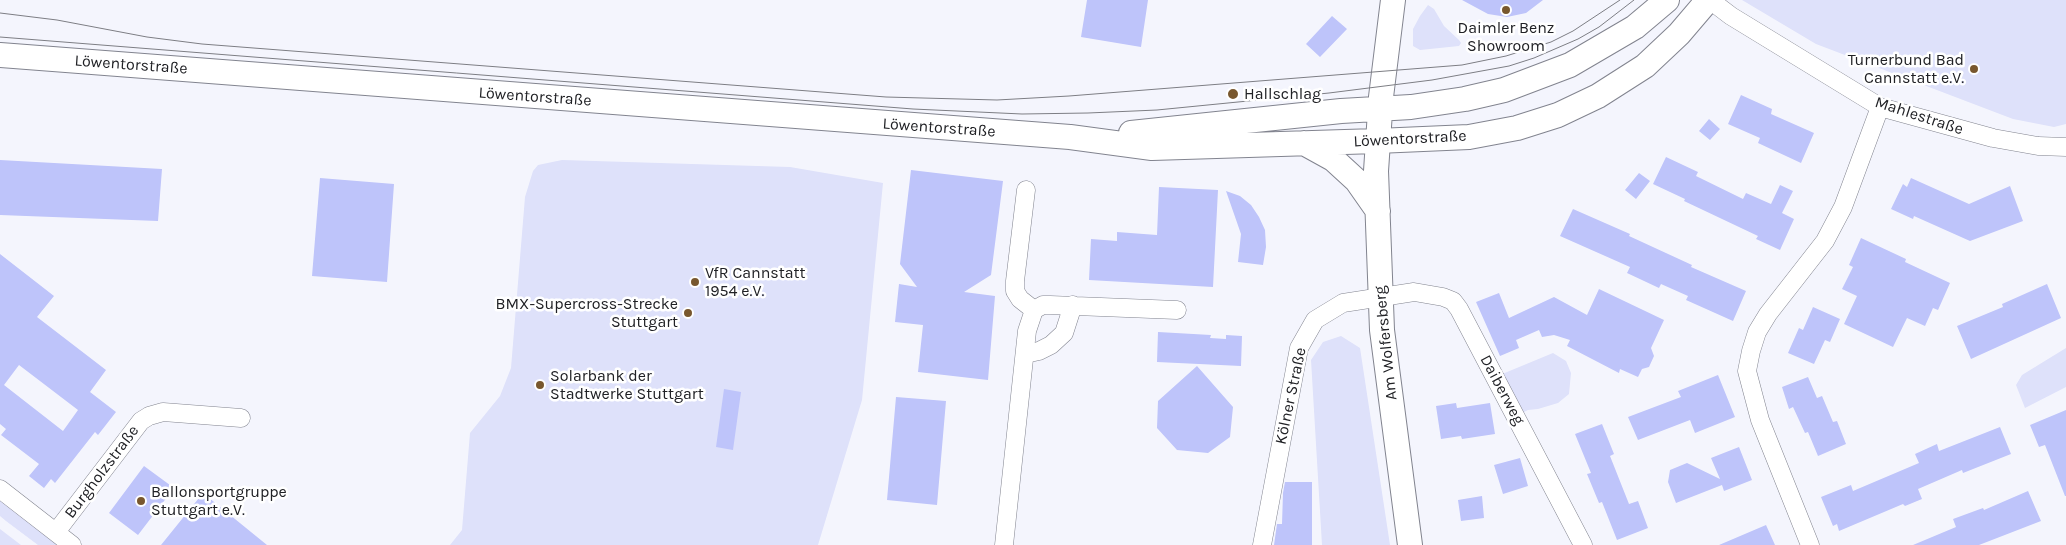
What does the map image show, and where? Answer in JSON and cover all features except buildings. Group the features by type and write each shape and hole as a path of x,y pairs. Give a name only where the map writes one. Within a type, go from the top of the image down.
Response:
{"main road":[{"path":"1377,141 1393,0"},
{"name":"Löwentorstraße","path":"1070,137 1154,132 1411,107 1466,99 1504,90 1570,65 1635,27 1667,0"},
{"name":"Löwentorstraße","path":"0,56 1070,137 1152,148 1377,141 1469,137 1517,128 1558,115 1598,96 1645,66 1679,34 1709,0"},
{"name":"Am Wolfersberg","path":"1377,141 1382,330 1410,545"},
{"path":"1304,143 1332,160 1352,176 1378,211"}],"street":[{"name":"Mahlestraße","path":"1709,0 1731,16 1880,107 1993,138 2038,146 2066,146"},
{"path":"1810,545 1760,420 1748,371 1750,351 1757,332 1768,314 1825,241 1843,207 1880,107"},
{"path":"1026,190 1015,281 1016,291 1020,300 1034,310"},
{"name":"Daiberweg","path":"1380,296 1414,292 1443,297 1453,301 1583,545"},
{"name":"Kölner Straße","path":"1262,545 1299,348 1316,320 1343,303 1380,296"},
{"path":"1004,545 1027,331 1034,310 1043,305 1073,305 1177,310"},
{"path":"1025,354 1051,346 1064,333 1073,305"},
{"name":"Burgholzstraße","path":"56,532 141,421 149,416 163,412 240,418"},
{"name":"Burgholzstraße","path":"0,489 72,545"}],"shaded area":[{"name":"Turnerbund Bad Cannstatt e.V.","path":"1742,0 2066,0 2066,124 2054,127 2013,119 1816,44"},
{"path":"1428,5 1434,9 1444,26 1459,40 1461,43 1459,46 1420,50 1413,46 1413,29"},
{"name":"VfR Cannstatt 1954 e.V.","path":"562,160 790,167 883,183 862,400 818,545 450,545 462,530 470,433 500,396 511,368 525,197 533,171 538,165"},
{"path":"1341,336 1360,348 1390,545 1322,545 1311,360 1323,342"},
{"path":"2066,348 2066,387 2025,408 2016,385 2022,375"},
{"path":"1553,353 1566,361 1571,373 1569,394 1558,403 1528,410 1516,416 1495,377"},
{"path":"0,497 61,545 38,545 6,521 0,516"},
{"path":"0,529 21,545 0,545"}],"tram line":[{"path":"0,13 57,20 147,37 202,44 886,97 997,100 1462,65 1506,56 1551,42 1573,31 1620,0"},
{"path":"0,37 913,109 1022,114 1088,113 1157,110 1329,93 1432,80 1509,66 1534,58 1578,39 1599,27 1634,0"}],"place":[{"name":"Daimler Benz Showroom","path":"1506,10"},
{"name":"Turnerbund Bad Cannstatt e.V.","path":"1974,69"},
{"name":"Hallschlag","path":"1233,94"},
{"name":"VfR Cannstatt 1954 e.V.","path":"695,282"},
{"name":"BMX-Supercross-Strecke Stuttgart","path":"688,313"},
{"name":"Solarbank der Stadtwerke Stuttgart","path":"540,385"},
{"name":"Ballonsportgruppe Stuttgart e.V.","path":"141,501"}]}
